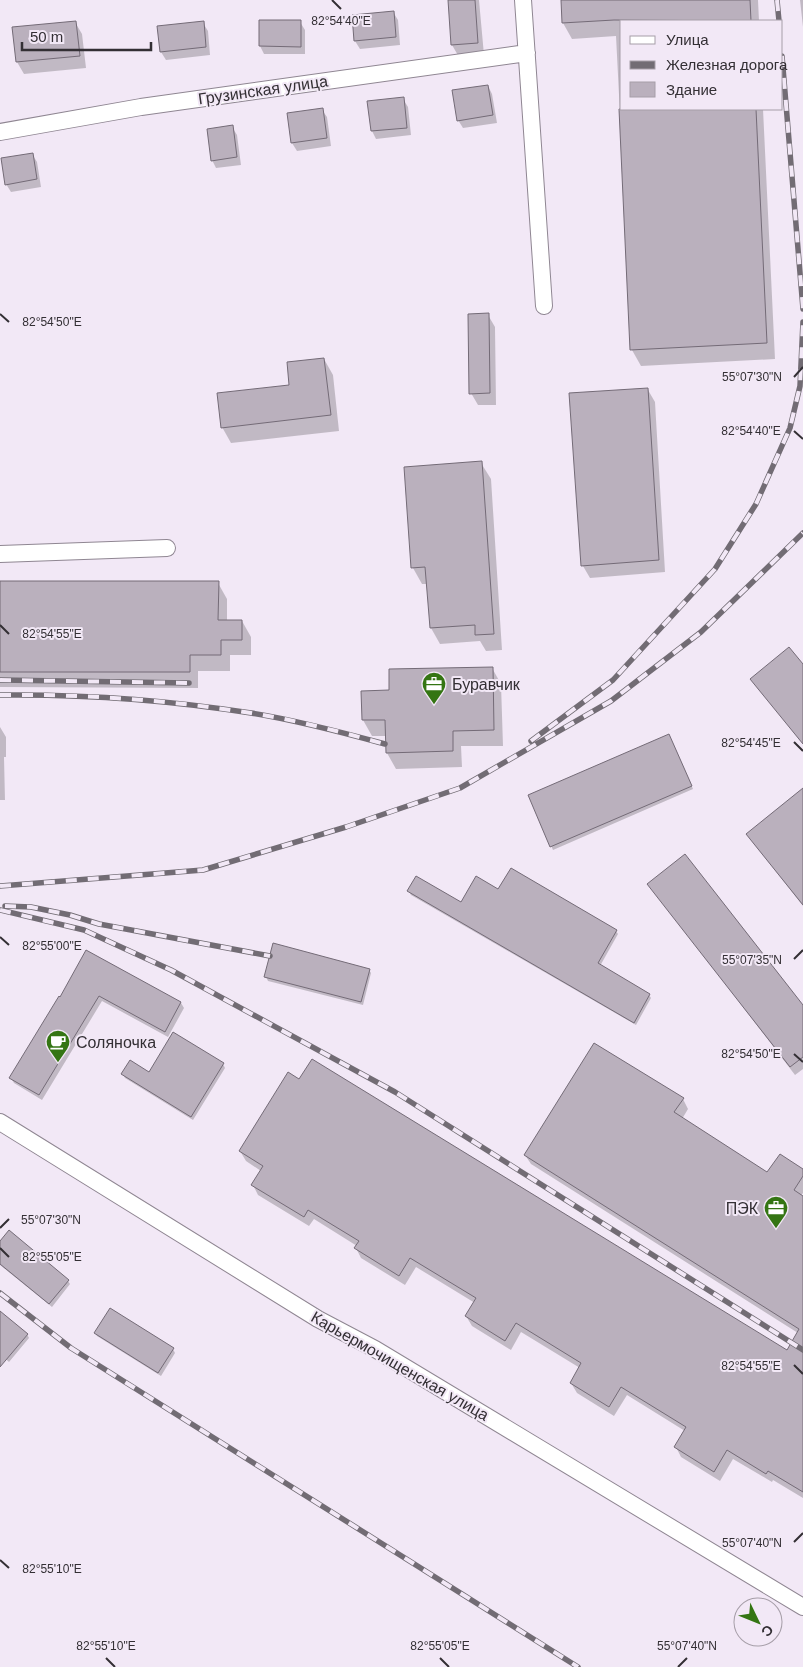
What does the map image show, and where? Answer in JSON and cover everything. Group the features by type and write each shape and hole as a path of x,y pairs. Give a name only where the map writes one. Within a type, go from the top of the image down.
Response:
{"street":[{"path":"523,0 544,306"},
{"name":"Грузинская улица","path":"0,132 141,107 527,53"},
{"path":"0,554 167,548"},
{"name":"Карьермочищенская улица","path":"0,1122 318,1319 375,1349 803,1607"}],"building":[{"path":"448,0 475,0 478,43 451,45"},
{"path":"561,0 750,0 751,20 614,20 562,23"},
{"path":"394,11 396,37 354,41 352,15"},
{"path":"259,20 301,20 301,47 259,46"},
{"path":"76,21 80,56 16,62 12,27"},
{"path":"204,21 206,47 160,52 157,26"},
{"path":"488,85 493,115 457,121 452,90"},
{"path":"404,97 407,128 371,131 367,101"},
{"path":"323,108 327,138 291,143 287,113"},
{"path":"619,109 756,110 767,343 630,350"},
{"path":"233,125 237,157 211,161 207,129"},
{"path":"33,153 37,179 5,185 1,158"},
{"path":"489,313 490,393 469,394 468,314"},
{"path":"324,358 331,415 221,428 217,393 289,385 287,362"},
{"path":"648,388 659,560 581,566 569,393"},
{"path":"482,461 494,634 475,635 475,625 430,628 425,567 411,568 404,467"},
{"path":"0,581 219,581 218,620 242,620 242,640 221,640 221,655 190,655 190,672 0,672"},
{"path":"789,647 803,664 803,744 750,679"},
{"path":"493,667 494,730 453,731 453,751 386,753 385,720 362,720 361,691 389,690 389,669"},
{"path":"669,734 692,786 550,847 528,795"},
{"path":"803,788 803,905 746,834"},
{"path":"685,854 803,1005 803,1057 790,1067 647,884"},
{"path":"511,868 617,930 598,963 650,994 634,1023 407,891 416,876 461,902 476,876 498,889"},
{"path":"273,943 370,969 361,1002 264,977"},
{"path":"86,950 181,1002 165,1032 99,996 39,1095 9,1078 60,997"},
{"path":"173,1032 224,1063 191,1117 121,1074 130,1060 149,1072"},
{"path":"594,1043 684,1098 674,1112 767,1172 780,1154 803,1169 803,1176 794,1190 803,1196 803,1492 768,1471 766,1474 727,1450 714,1472 674,1447 686,1427 621,1387 609,1407 570,1383 581,1363 516,1323 505,1341 465,1316 476,1298 410,1258 399,1276 354,1248 359,1241 308,1210 304,1217 251,1185 263,1166 239,1151 288,1072 299,1079 312,1059 787,1350 799,1329 524,1155"},
{"path":"9,1230 69,1280 49,1304 0,1264 0,1241"},
{"path":"110,1308 174,1348 158,1373 94,1333"},
{"path":"0,1311 28,1334 0,1367"}],"railway":[{"path":"777,0 779,20"},
{"path":"783,68 803,309"},
{"path":"531,741 613,680 715,569 756,504 790,428 800,386 803,322"},
{"path":"0,886 203,870 346,827 460,788 611,701 701,632 803,533"},
{"path":"0,680 189,683"},
{"path":"0,695 126,699 220,708 302,723 385,744"},
{"path":"5,906 31,907 70,915 99,924 270,956"},
{"path":"0,910 84,930 171,970 395,1092 803,1350"},
{"path":"0,1293 71,1348 578,1667"}],"place":[{"name":"Буравчик","path":"434,705"},
{"name":"Соляночка","path":"58,1063"},
{"name":"ПЭК","path":"776,1229"}]}
